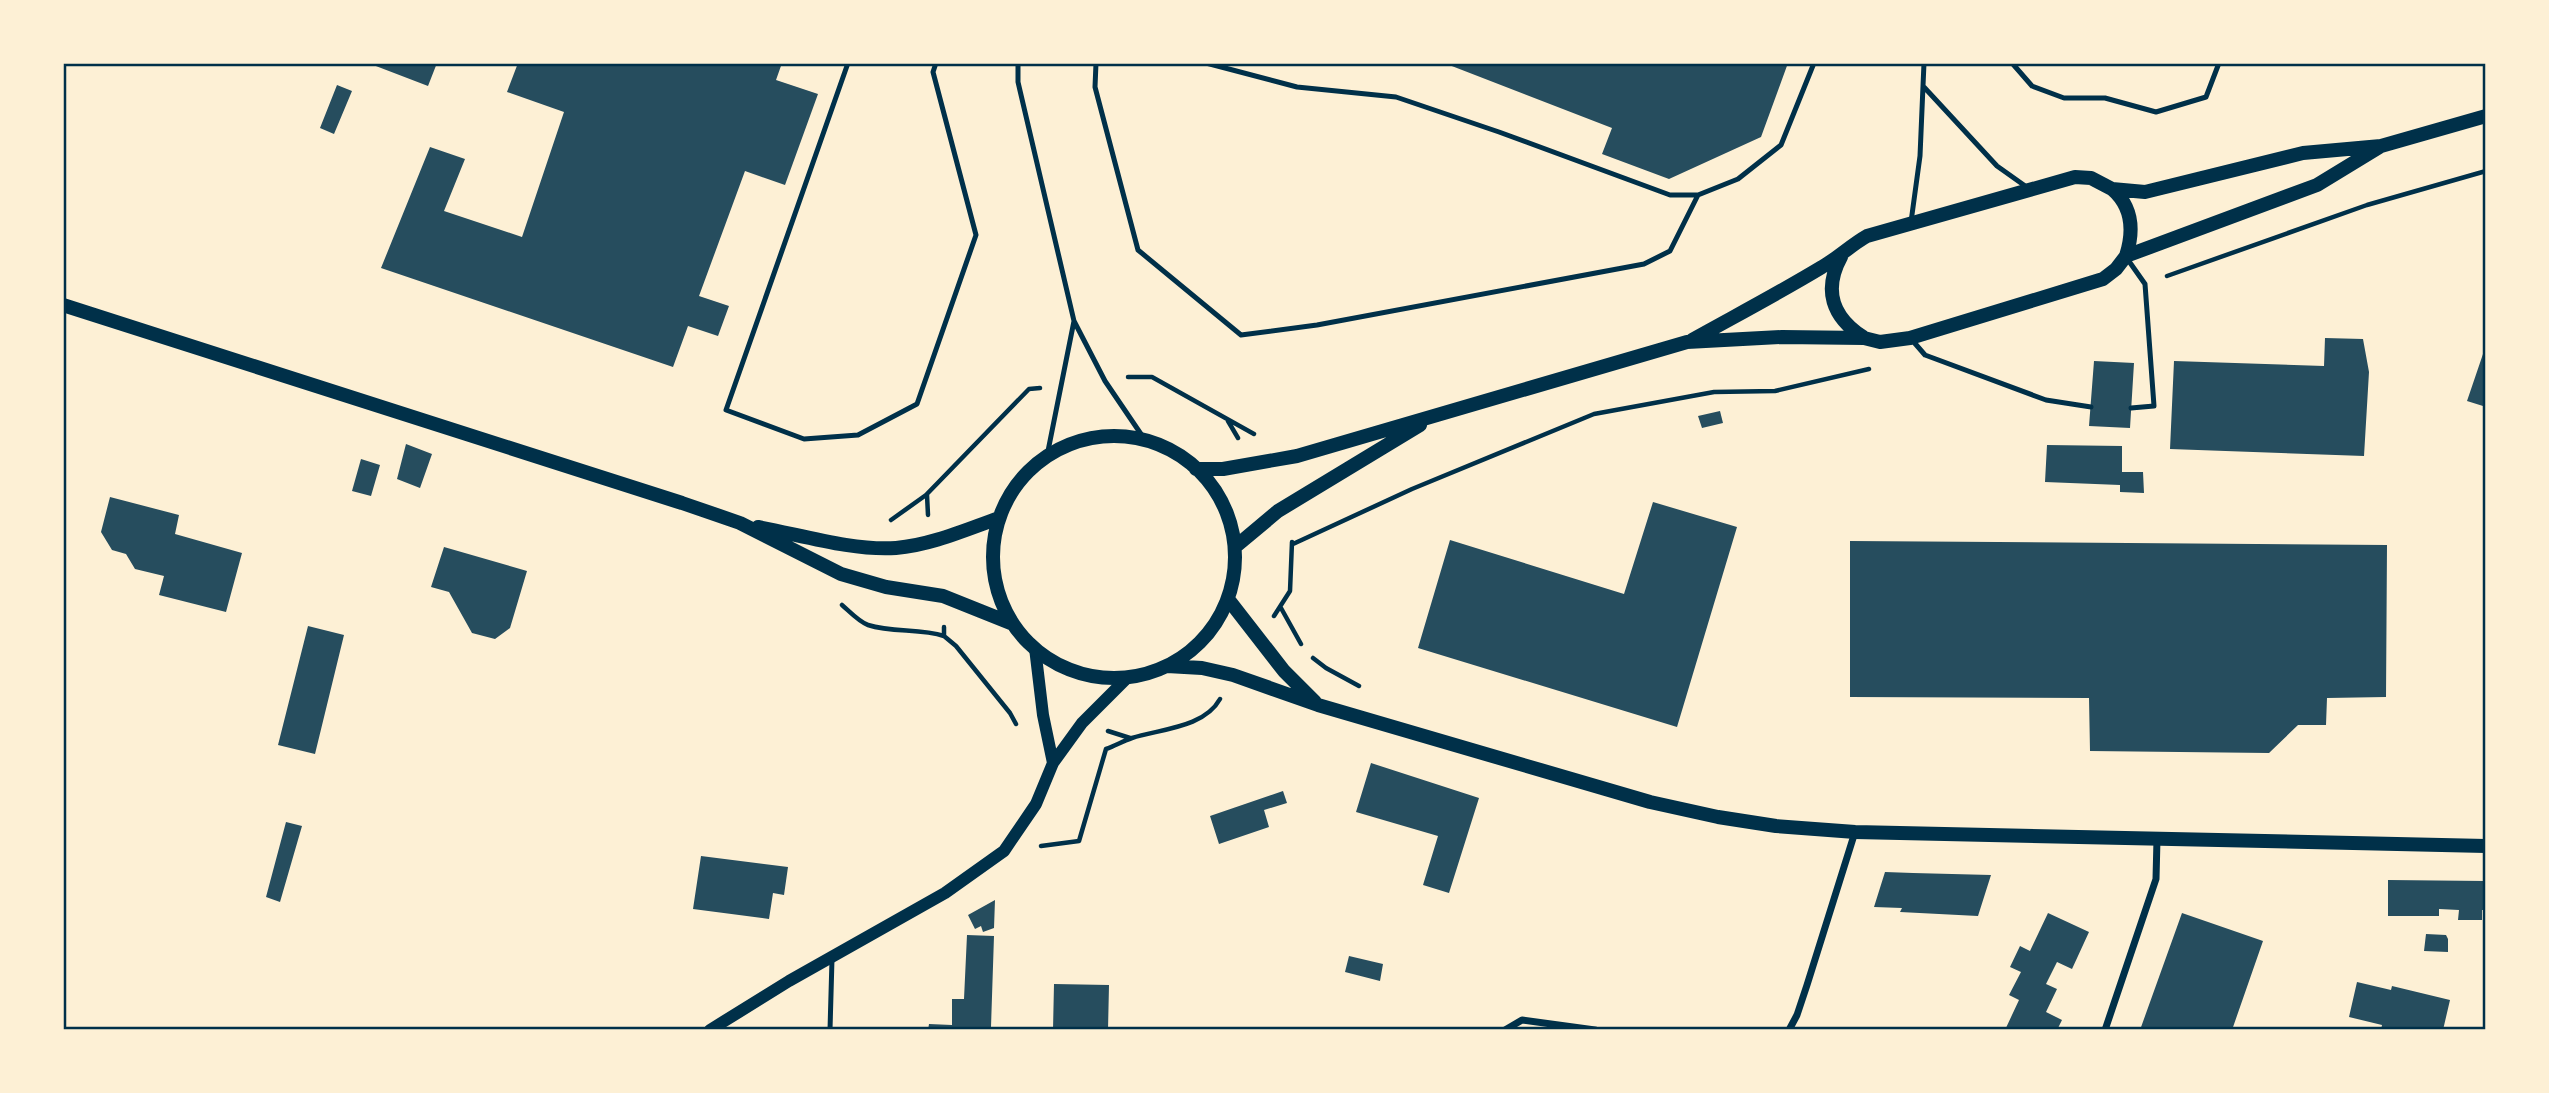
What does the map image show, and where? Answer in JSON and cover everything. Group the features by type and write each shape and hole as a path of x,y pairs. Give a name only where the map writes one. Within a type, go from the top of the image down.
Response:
{"main road":[{"path":"2112,189 2145,192 2303,153 2381,146 2486,116"},
{"path":"2126,257 2317,185 2381,146"},
{"path":"1688,342 1782,337 1864,338 1880,341 1910,338 2103,279 2116,270 2126,257 2132,225 2127,209 2112,189 2091,178 2076,177 1867,236 1853,244 1842,256 1834,270 1831,286 1833,302 1840,316 1850,329 1864,338"},
{"path":"1196,469 1223,469 1297,456 1688,342 1842,256"},
{"path":"63,305 515,448 740,523 857,545 895,548 929,542 999,518"},
{"path":"1235,547 1278,511 1437,416"},
{"path":"1111,436 1145,440 1172,451 1196,469 1216,492 1228,518 1235,547 1234,573 1228,599 1213,627 1193,649 1167,666 1128,677 1094,676 1062,667 1035,648 1013,624 1000,600 994,572 993,545 999,518 1010,494 1027,473 1047,456 1078,441 1111,436"},
{"path":"740,523 841,574 886,587 943,596 1013,624"},
{"path":"1228,599 1284,671 1318,705"},
{"path":"1167,666 1202,668 1233,675 1318,705 1664,805 1776,826 1854,832 2486,846"}],"street":[{"path":"1035,648 1043,715 1053,763"},
{"path":"710,1030 832,956 945,893 1004,851 1036,804 1053,763 1082,723 1128,677"},
{"path":"1789,1030 1808,985 1854,832"},
{"path":"2105,1030 2156,879 2157,839"},
{"path":"1505,1030 1522,1020 1595,1030"}],"lane":[{"path":"848,63 726,410 804,439 859,435 916,404 976,235 933,72 936,63"},
{"path":"1018,63 1018,82 1074,321 1105,381 1145,440"},
{"path":"1096,63 1096,87 1138,250 1241,335 1317,326 1644,264 1670,251 1698,195"},
{"path":"1206,63 1297,86 1396,97 1670,195 1698,195 1738,179 1781,145 1814,63"},
{"path":"1911,224 1920,156 1924,63"},
{"path":"2012,63 2032,86 2064,98 2105,98 2155,111 2206,97 2219,63"},
{"path":"1923,86 1997,166 2030,190"},
{"path":"2126,257 2145,284 2154,406 2131,408"},
{"path":"1047,456 1074,321"},
{"path":"1910,338 1925,355 2046,400 2091,407"},
{"path":"830,1030 832,956"}],"path":[{"path":"1293,544 1290,591 1280,608 1304,650 1326,668 1361,687 1384,724"},
{"path":"1004,851 1079,841 1106,750 1131,739"}],"building":[{"path":"368,63 437,63 428,86"},
{"path":"518,63 782,63 776,80 818,94 785,185 745,171 699,296 729,306 718,336 688,326 673,367 381,268 430,147 465,159 444,211 522,237 564,112 507,92"},
{"path":"1444,63 1788,63 1761,137 1669,179 1602,154 1612,128"},
{"path":"337,85 352,91 334,134 320,128"},
{"path":"2325,338 2363,339 2369,372 2364,456 2170,449 2174,361 2324,366"},
{"path":"2484,351 2486,396 2483,406 2467,401"},
{"path":"2094,361 2134,363 2130,428 2089,426"},
{"path":"1720,411 1723,423 1702,428 1698,416"},
{"path":"406,444 432,454 420,488 397,479"},
{"path":"2047,445 2122,446 2122,472 2143,472 2144,493 2120,492 2120,485 2045,482"},
{"path":"361,459 380,465 371,496 352,491"},
{"path":"110,497 179,515 175,534 242,553 226,612 159,595 164,576 135,569 126,554 112,550 101,532"},
{"path":"1653,502 1737,527 1677,727 1418,648 1450,540 1624,594"},
{"path":"1850,541 2387,545 2386,697 2327,698 2326,725 2298,725 2269,753 2090,751 2089,698 1850,697"},
{"path":"444,547 527,571 510,628 495,639 472,633 449,592 431,587"},
{"path":"308,626 344,635 315,754 278,745"},
{"path":"1371,763 1479,798 1449,893 1423,885 1438,836 1356,812"},
{"path":"1283,791 1287,803 1264,810 1269,827 1219,844 1210,816"},
{"path":"286,822 302,826 280,902 266,897"},
{"path":"701,856 788,867 784,895 773,893 769,919 693,909"},
{"path":"1885,872 1991,875 1978,916 1900,912 1902,908 1874,907"},
{"path":"2388,880 2485,881 2485,910 2482,910 2482,920 2458,920 2459,910 2439,909 2439,916 2388,916"},
{"path":"995,900 994,928 983,932 981,926 975,929 968,915"},
{"path":"2048,913 2089,932 2072,969 2057,962 2046,984 2057,989 2046,1012 2062,1020 2057,1030 2005,1030 2019,1000 2009,995 2021,972 2010,967 2020,946 2030,951"},
{"path":"2182,913 2263,941 2232,1030 2140,1030"},
{"path":"2426,934 2446,935 2448,952 2424,951"},
{"path":"967,935 994,936 991,1027 979,1027 978,1030 928,1030 929,1024 952,1025 952,999 964,999"},
{"path":"1349,956 1383,964 1380,981 1345,972"},
{"path":"2357,982 2391,990 2392,986 2450,1000 2443,1030 2381,1030 2382,1025 2349,1017"},
{"path":"1054,984 1109,985 1108,1030 1053,1030"}]}
